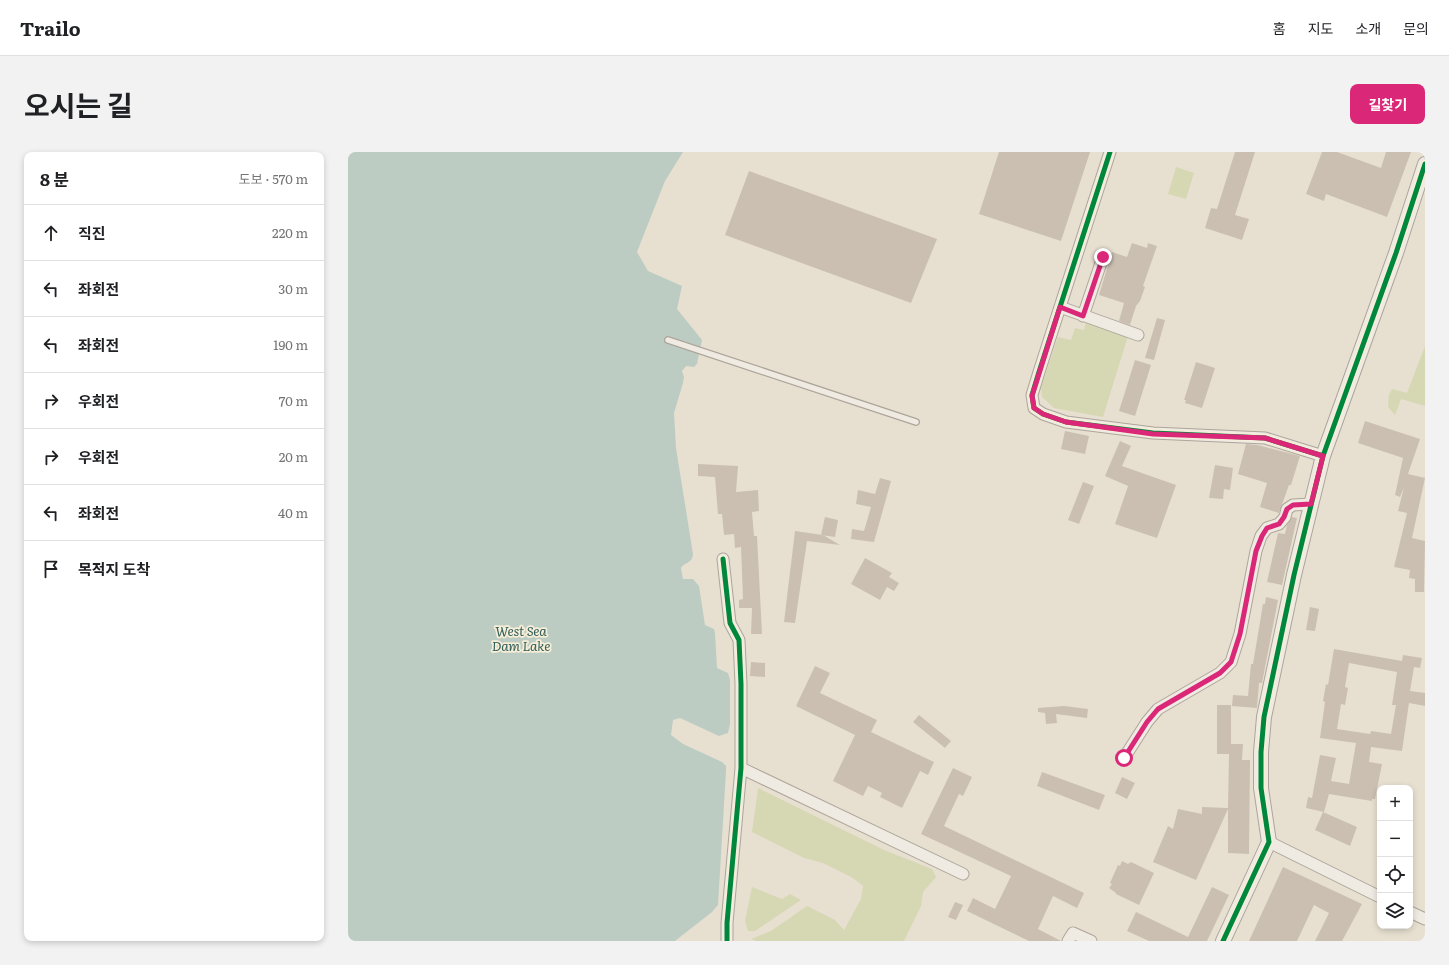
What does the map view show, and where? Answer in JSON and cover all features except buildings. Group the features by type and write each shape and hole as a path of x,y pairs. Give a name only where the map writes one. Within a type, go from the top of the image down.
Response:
{"street":[{"path":"1110,152 1032,396 1034,408 1043,414 1066,422 1153,434 1265,438 1323,456"},
{"path":"1222,941 1269,842 1260,788 1264,717 1294,575 1323,456 1396,253 1425,164"},
{"path":"1083,316 1103,257"},
{"path":"1060,307 1138,335"},
{"path":"1124,758 1147,722 1158,709 1220,673 1231,662 1240,634 1256,551 1262,536 1267,528 1279,524 1287,509 1293,505 1311,504"},
{"path":"722,558 730,623 739,640 741,768 727,923 727,941"},
{"path":"741,768 963,874"},
{"path":"1269,842 1377,896"},
{"path":"1413,913 1425,919"},
{"path":"1068,941 1073,932 1091,941"}],"lane":[{"path":"668,340 916,422"}],"green space":[{"path":"1176,167 1194,173 1186,199 1168,194"},
{"path":"1086,322 1128,336 1103,417 1054,408 1042,397 1041,388 1058,337 1071,340 1075,328 1084,330"},
{"path":"1425,346 1425,406 1401,399 1395,415 1388,407 1389,395 1392,389 1407,393"},
{"path":"758,788 884,850 932,869 936,877 923,892 921,906 904,941 756,941 751,939 771,931 807,906 835,920 844,930 861,899 863,886 853,878 823,863 804,858 752,832"},
{"path":"752,887 782,899 790,894 801,900 755,931 748,931 745,921"}],"water":[{"name":"West Sea Dam Lake","path":"348,152 683,152 665,181 637,252 648,271 682,286 677,309 702,340 697,364 694,367 686,366 682,371 684,377 683,383 674,413 676,448 693,554 690,561 681,568 683,579 693,579 699,586 705,625 714,629 715,633 717,668 728,673 730,680 730,724 728,733 719,736 680,718 673,720 671,735 683,744 722,762 726,766 718,905 712,912 675,941 348,941"}],"cycle path":[{"path":"1110,152 1032,395 1034,408 1043,414 1066,422 1153,433 1265,438 1323,456"},
{"path":"1223,941 1269,842 1261,788 1261,752 1264,717 1294,575 1323,456 1396,253 1425,164"},
{"path":"723,559 730,623 739,640 741,684 741,768 727,923 727,941"}],"route":[{"path":"1103,257 1083,316 1060,307 1032,396 1034,408 1043,414 1066,422 1153,434 1265,438 1323,456 1311,504 1293,505 1287,509 1279,524 1267,528 1262,536 1256,551 1240,634 1231,662 1220,673 1158,709 1147,722 1124,758"}]}
